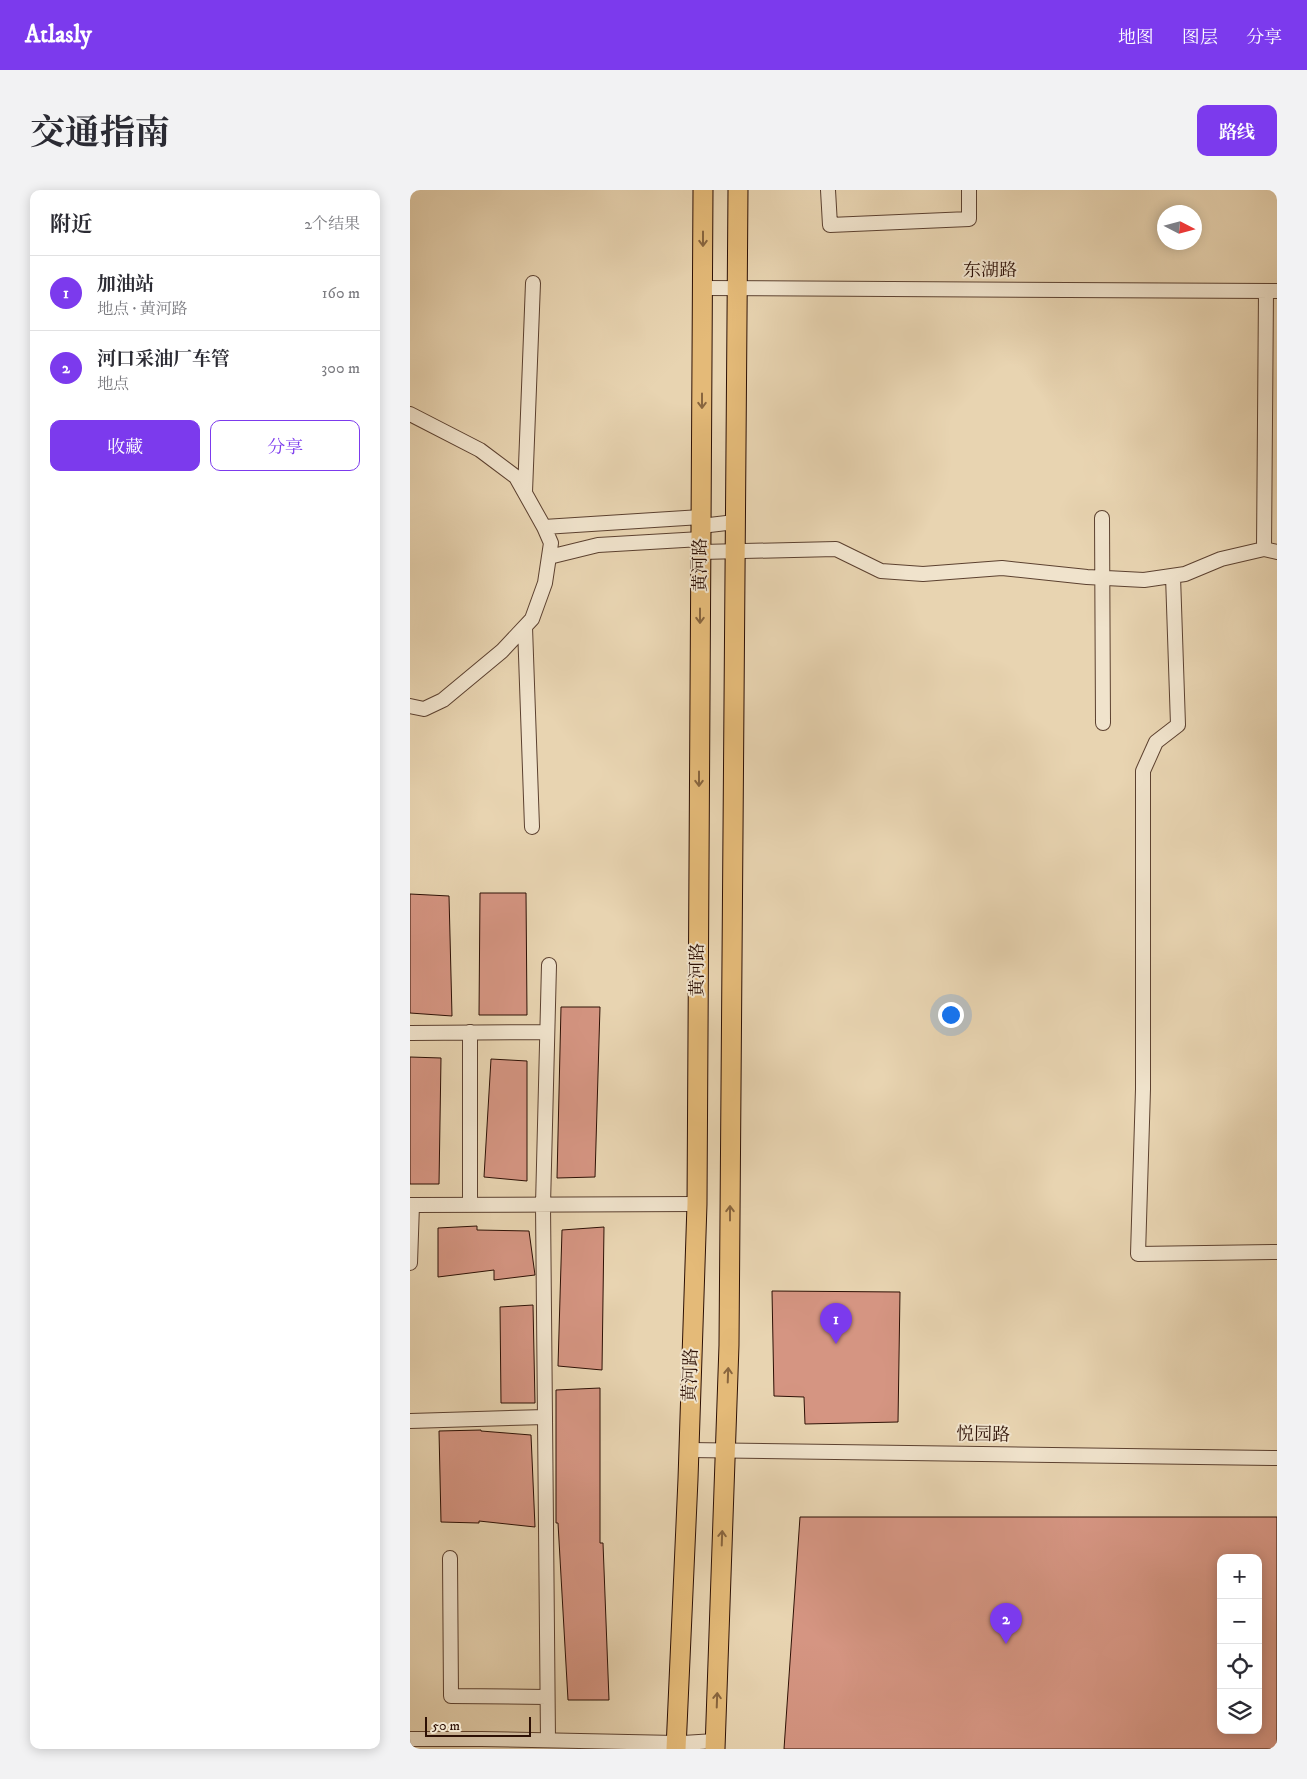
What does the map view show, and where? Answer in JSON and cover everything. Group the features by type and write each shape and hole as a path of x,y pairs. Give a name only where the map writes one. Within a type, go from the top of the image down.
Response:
{"main road":[{"name":"黄河路","path":"676,1746 689,1450 697,1204 703,190"},
{"name":"黄河路","path":"715,1745 729,1336 738,190"}],"street":[{"path":"828,190 830,225 969,219 969,190"},
{"path":"525,493 533,283"},
{"name":"东湖路","path":"702,288 1272,291"},
{"path":"544,527 701,534 735,552 836,549 881,570 923,574 1002,568 1102,578 1144,580 1185,574 1221,559 1270,550 1272,291"},
{"path":"410,414 480,450 516,477 551,543 546,583 532,619 502,651 443,700 424,710 410,706"},
{"path":"1102,518 1103,723"},
{"path":"549,557 598,546 701,534 735,522"},
{"path":"1173,576 1178,725 1156,742 1143,771 1143,1089 1138,1254 1277,1252"},
{"path":"525,627 532,828"},
{"path":"548,1740 543,1205 550,965"},
{"path":"470,1032 470,1205"},
{"path":"410,1033 547,1032"},
{"path":"410,1263 411,1205 697,1204"},
{"path":"410,1422 545,1417"},
{"name":"悦园路","path":"689,1450 1277,1458"},
{"path":"450,1558 450,1696 547,1697"},
{"path":"410,1739 476,1744 548,1740 676,1746 715,1745"}],"building":[{"path":"480,893 526,893 527,1015 479,1015"},
{"path":"410,894 449,896 452,1016 410,1013"},
{"path":"561,1007 600,1007 595,1177 557,1178"},
{"path":"410,1057 441,1058 439,1184 410,1184"},
{"path":"491,1059 527,1061 527,1181 484,1177"},
{"path":"477,1226 477,1230 529,1231 535,1275 494,1280 494,1270 438,1277 438,1228"},
{"path":"604,1227 602,1370 558,1366 562,1230"},
{"path":"772,1291 900,1292 898,1422 805,1424 804,1397 774,1396"},
{"path":"533,1305 535,1403 501,1403 500,1307"},
{"path":"600,1388 600,1543 603,1543 609,1700 568,1700 558,1523 556,1523 556,1390"},
{"path":"481,1430 531,1435 535,1527 479,1521 479,1523 441,1522 439,1431"},
{"path":"800,1517 1277,1517 1277,1749 784,1749"}],"place":[{"name":"加油站","path":"836,1344"},
{"name":"河口采油厂车管","path":"1006,1644"}]}
